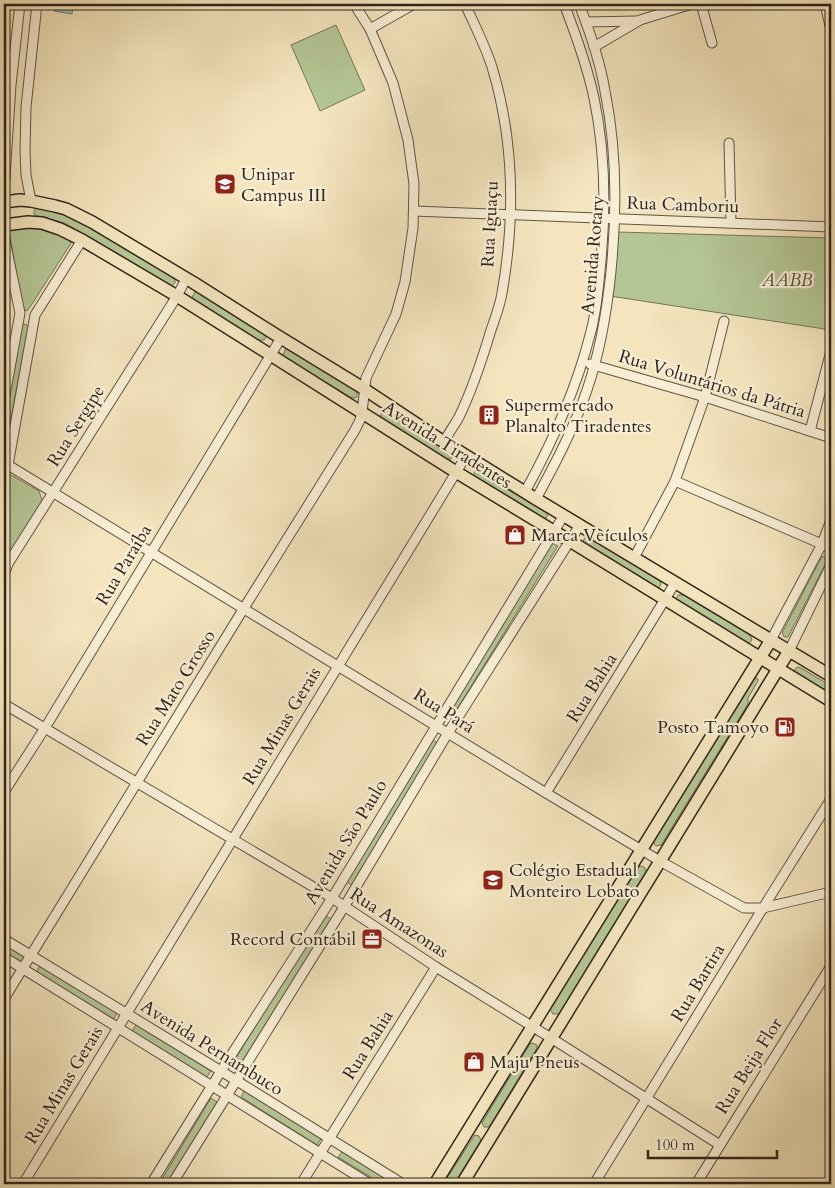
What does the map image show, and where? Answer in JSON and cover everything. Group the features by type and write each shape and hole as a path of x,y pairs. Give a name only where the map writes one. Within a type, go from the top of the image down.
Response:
{"main road":[{"name":"Avenida Tiradentes","path":"4,202 20,200 37,202 66,209 77,214 364,389 524,492 831,676"},
{"name":"Avenida Tiradentes","path":"4,226 28,222 42,223 60,229 82,240 177,296 456,472 831,701"},
{"path":"462,1184 481,1131 533,1026 771,640"},
{"path":"435,1184 481,1131 551,1038 789,651"},
{"path":"748,676 757,675 761,677 765,684 765,689"}],"street":[{"path":"4,193 11,85 20,4"},
{"path":"37,4 26,108 25,151 26,175 37,202"},
{"name":"Rua Mato Grosso","path":"4,999 360,420 366,378 396,314 405,282 413,228 414,184 408,140 393,83 370,30 354,4"},
{"path":"370,30 414,4"},
{"name":"Rua Iguaçu","path":"444,442 458,419 470,391 502,295 510,215 506,130 499,94 491,65 465,4"},
{"name":"Avenida Rotary","path":"524,492 546,454 574,388 590,336 596,308 602,254 604,178 594,98 582,53 564,4"},
{"name":"Avenida Rotary","path":"536,499 557,459 588,389 607,308 614,246 616,190 612,133 605,90 594,47 579,4"},
{"path":"594,47 640,20 692,4"},
{"path":"700,4 712,43"},
{"path":"826,4 831,30"},
{"path":"586,22 640,20"},
{"path":"729,143 731,223"},
{"name":"Rua Camboriu","path":"414,211 831,227"},
{"path":"4,236 20,313 4,401"},
{"path":"6,464 35,315 82,240"},
{"name":"Rua Sergipe","path":"4,574 6,564 54,493 186,279"},
{"path":"20,313 35,315"},
{"path":"634,558 675,481 705,398 724,321"},
{"name":"Rua Paraíba","path":"4,792 45,728 281,338"},
{"path":"810,431 831,351"},
{"name":"Rua Voluntários da Pátria","path":"582,362 831,438"},
{"name":"Rua Minas Gerais","path":"23,1184 466,456"},
{"name":"Rua Pará","path":"6,464 546,793 660,861 744,908 763,908 831,892"},
{"path":"675,481 831,548"},
{"name":"Avenida São Paulo","path":"151,1184 211,1086 332,898 564,515"},
{"path":"771,640 822,544 831,520"},
{"name":"Avenida São Paulo","path":"172,1184 344,907 448,733 580,525"},
{"path":"789,651 831,566"},
{"name":"Rua Bahia","path":"546,793 675,584"},
{"name":"Rua Amazonas","path":"4,704 332,898 436,967 533,1026 720,1145"},
{"name":"Rua Bartira","path":"594,1184 831,799"},
{"name":"Avenida Pernambuco","path":"4,939 403,1184"},
{"name":"Avenida Pernambuco","path":"4,957 370,1184"},
{"name":"Rua Bahia","path":"320,1154 436,967"},
{"name":"Rua Beija Flor","path":"696,1184 830,972"},
{"path":"301,1184 320,1154"}],"green space":[{"path":"336,25 365,90 320,111 291,45"},
{"path":"38,207 68,215 174,278 175,283 169,286 64,223 37,216 34,214 34,211"},
{"path":"18,226 52,229 72,241 27,311 23,309 9,231"},
{"name":"AABB","path":"617,232 831,238 831,330 610,296"},
{"path":"197,291 266,334 264,340 258,340 195,300 192,297"},
{"path":"22,324 27,325 28,328 4,447 4,418"},
{"path":"291,349 357,391 357,397 350,397 285,358 283,355 285,350"},
{"path":"382,412 389,413 452,452 453,456 451,459 444,459 380,417"},
{"path":"477,469 546,510 548,513 547,517 544,519 475,478 474,473"},
{"path":"4,471 39,491 42,500 4,561"},
{"path":"587,537 660,581 659,588 655,589 585,544 583,541"},
{"path":"552,543 558,546 452,717 446,713"},
{"path":"823,556 826,557 827,561 788,637 784,637 782,633"},
{"path":"678,595 684,595 750,635 752,640 749,644 676,600"},
{"path":"797,667 831,686 831,697 794,672"},
{"path":"755,677 758,681 748,698 748,704 661,845 656,846 653,842 654,840"},
{"path":"431,739 437,743 352,885 346,882"},
{"path":"642,866 646,872 559,1014 553,1014 550,1009 638,867"},
{"path":"325,915 331,919 238,1068 232,1064"},
{"path":"4,942 25,955 26,959 23,963 20,963 4,952"},
{"path":"40,966 117,1013 114,1019 36,972"},
{"path":"136,1025 211,1071 207,1077 132,1031"},
{"path":"532,1043 537,1045 537,1048 489,1127 484,1127 482,1123"},
{"path":"244,1091 321,1139 317,1145 241,1097"},
{"path":"211,1098 217,1102 167,1184 159,1184"},
{"path":"475,1135 479,1136 481,1140 454,1184 443,1184"},
{"path":"342,1152 395,1184 382,1184 338,1157"}],"water":[{"path":"55,4 73,5 72,14 54,11"}],"place":[{"name":"Unipar Campus III","path":"225,184"},
{"name":"Supermercado Planalto Tiradentes","path":"489,415"},
{"name":"Marca Veículos","path":"515,535"},
{"name":"Posto Tamoyo","path":"785,727"},
{"name":"Colégio Estadual Monteiro Lobato","path":"493,880"},
{"name":"Record Contábil","path":"372,939"},
{"name":"Maju Pneus","path":"474,1062"}]}
